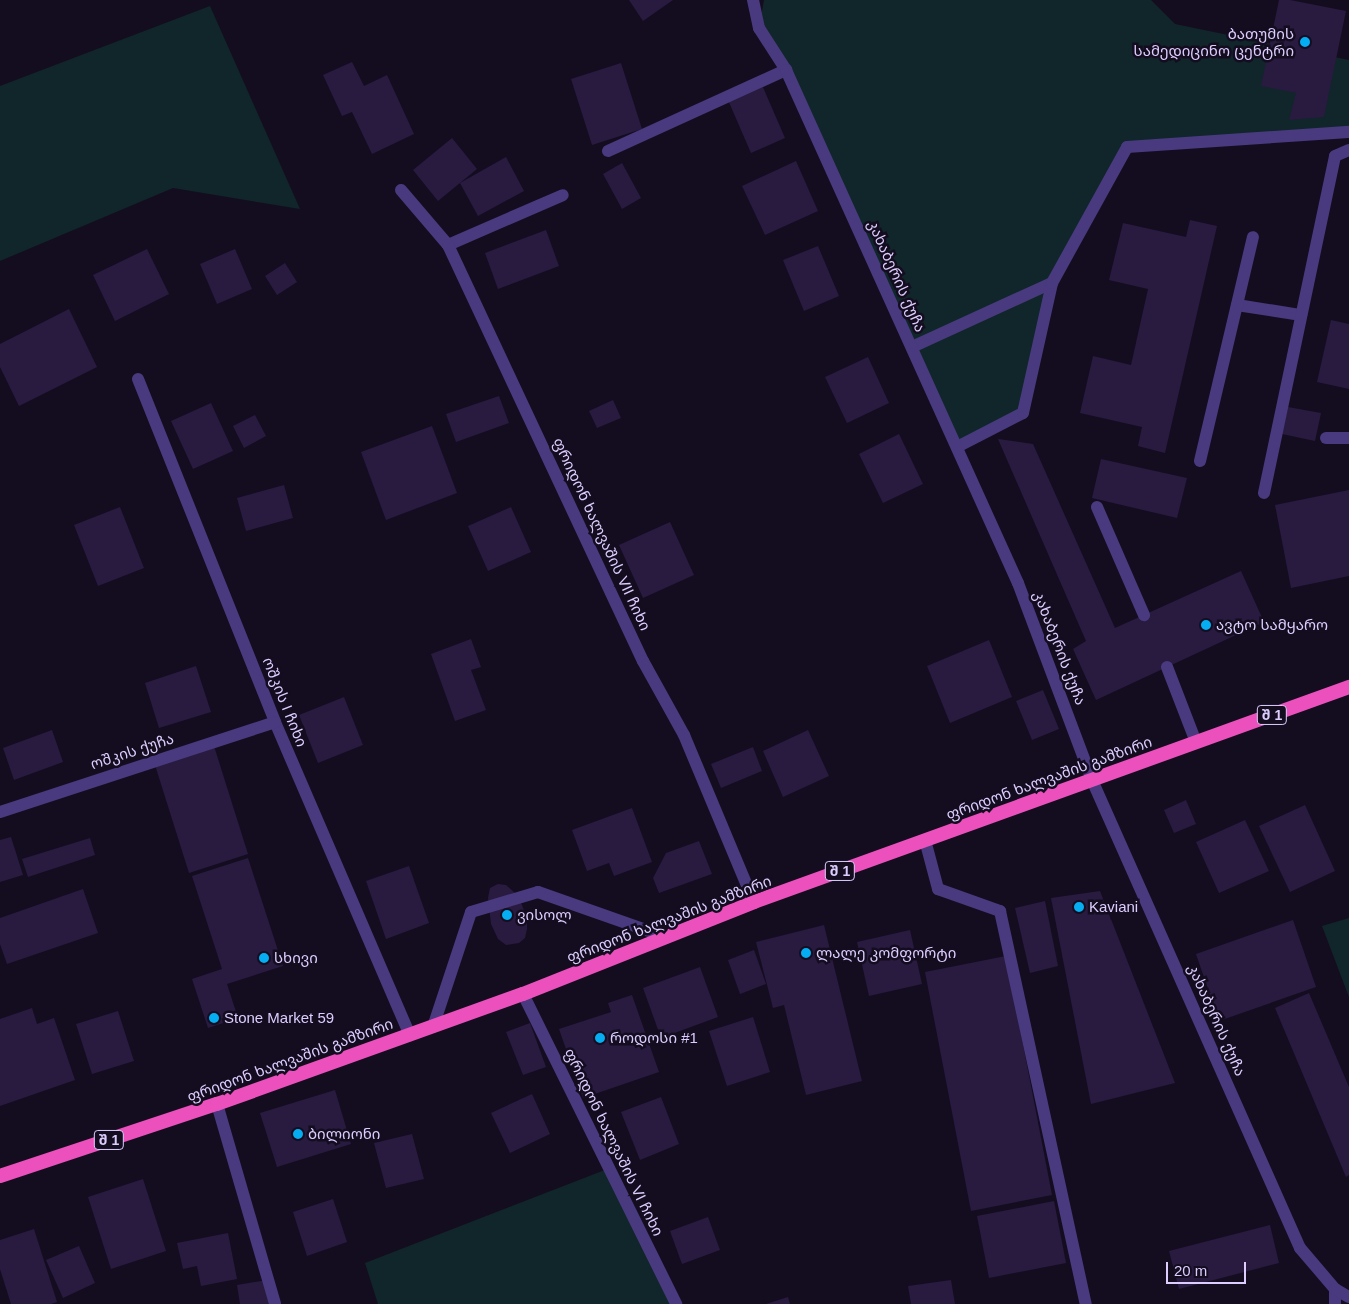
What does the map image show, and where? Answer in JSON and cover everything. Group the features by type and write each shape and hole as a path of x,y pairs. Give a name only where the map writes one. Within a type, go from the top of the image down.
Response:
{"highway":[{"name":"ფრიდონ ხალვაშის გამზირი","path":"0,1176 217,1104 433,1027 524,994 754,902 1349,687"}],"street":[{"name":"კახაბერის ქუჩა","path":"753,0 759,28 786,70 1018,583 1092,780 1300,1248 1335,1289 1349,1297"},
{"path":"608,151 786,70"},
{"path":"957,447 1023,413 1052,283 1127,147 1349,132"},
{"path":"1335,156 1349,150"},
{"path":"1335,156 1349,159"},
{"path":"1264,493 1335,156"},
{"name":"ფრიდონ ხალვაშის VII ჩიხი","path":"401,190 448,244 643,661 684,735 754,902"},
{"path":"448,244 563,195"},
{"path":"1200,461 1253,238"},
{"path":"912,347 1052,283"},
{"path":"1237,304 1301,315"},
{"name":"ოშკის I ჩიხი","path":"138,379 275,722 410,1035"},
{"path":"1326,438 1349,438"},
{"path":"1097,507 1144,615"},
{"path":"1167,667 1196,742"},
{"name":"ოშკის ქუჩა","path":"0,812 275,722"},
{"path":"925,840 938,889 1000,911 1086,1304"},
{"path":"433,1027 472,912 538,892 666,937"},
{"name":"ფრიდონ ხალვაშის VI ჩიხი","path":"524,994 676,1304"},
{"path":"217,1104 275,1304"},
{"path":"1335,1289 1335,1304"}],"green space":[{"path":"764,0 1151,0 1175,24 1349,60 1349,132 1127,147 1052,283 1023,413 957,447 786,70 759,28"},
{"path":"210,6 300,209 173,188 0,261 0,86"},
{"path":"1349,918 1349,997 1322,926"},
{"path":"610,1168 676,1304 378,1304 365,1263"}],"building":[{"path":"629,0 673,0 643,21"},
{"path":"1279,0 1290,0 1346,11 1324,117 1289,120 1296,93 1261,86"},
{"path":"352,62 364,86 387,75 414,134 372,154 352,112 342,116 323,75"},
{"path":"621,63 642,129 592,145 571,79"},
{"path":"762,85 785,138 751,153 728,100"},
{"path":"452,138 477,169 438,201 413,170"},
{"path":"506,157 524,191 478,216 460,183"},
{"path":"796,161 818,211 765,235 742,186"},
{"path":"622,163 641,198 622,209 603,174"},
{"path":"1190,220 1217,226 1165,453 1138,446 1142,427 1080,413 1093,356 1131,365 1148,289 1109,280 1123,223 1186,237"},
{"path":"546,230 559,266 498,289 485,253"},
{"path":"818,246 839,296 804,311 783,260"},
{"path":"147,249 169,294 115,321 93,275"},
{"path":"235,249 252,289 217,304 200,264"},
{"path":"285,263 297,282 277,295 265,276"},
{"path":"69,309 97,367 19,406 0,367 0,344"},
{"path":"1331,320 1349,324 1349,389 1317,382"},
{"path":"868,357 889,403 847,423 825,377"},
{"path":"499,396 509,423 456,442 446,414"},
{"path":"613,400 621,418 597,428 589,411"},
{"path":"211,403 233,451 193,469 171,421"},
{"path":"1288,407 1321,413 1315,441 1282,434"},
{"path":"255,415 266,436 244,448 233,426"},
{"path":"432,426 457,493 386,520 361,452"},
{"path":"899,434 923,484 883,503 859,454"},
{"path":"998,439 1033,444 1115,628 1241,571 1264,622 1096,700 1073,649 1086,641"},
{"path":"1101,459 1187,478 1177,518 1092,498"},
{"path":"284,485 293,518 246,531 237,498"},
{"path":"1349,490 1349,576 1291,588 1275,505"},
{"path":"120,507 144,568 98,586 74,525"},
{"path":"511,507 531,552 488,571 468,526"},
{"path":"670,522 694,575 643,598 619,545"},
{"path":"471,639 481,667 471,670 486,710 455,721 431,654"},
{"path":"989,640 1012,697 950,723 927,666"},
{"path":"196,666 211,712 159,728 145,683"},
{"path":"1043,690 1059,729 1032,740 1016,701"},
{"path":"344,697 363,745 318,763 299,715"},
{"path":"52,730 63,762 14,780 3,748"},
{"path":"808,730 829,776 783,797 763,751"},
{"path":"214,746 248,854 189,873 155,765"},
{"path":"753,747 762,771 721,788 711,764"},
{"path":"1186,800 1196,824 1174,833 1164,810"},
{"path":"1305,805 1335,871 1290,892 1259,826"},
{"path":"632,808 652,862 614,876 609,863 587,871 572,830"},
{"path":"1245,820 1269,871 1219,893 1196,842"},
{"path":"11,837 23,875 0,882 0,840"},
{"path":"90,838 95,855 28,877 22,859"},
{"path":"699,841 712,874 659,893 653,878 666,853"},
{"path":"248,858 283,966 227,984 238,1018 208,1028 192,979 222,969 192,876"},
{"path":"409,866 429,923 386,939 366,881"},
{"name":"ვისოლ","path":"498,884 506,885 516,894 527,919 525,938 519,943 506,945 498,939 491,924 488,898 490,888"},
{"path":"83,889 98,933 7,964 0,944 0,918"},
{"path":"1100,891 1175,1083 1091,1104 1051,898"},
{"path":"1045,901 1058,966 1030,973 1015,908"},
{"path":"1293,920 1316,987 1219,1021 1196,954"},
{"path":"824,925 862,1081 806,1095 784,1005 773,1008 756,942"},
{"path":"910,930 922,984 869,996 857,942"},
{"path":"754,950 766,984 740,994 728,960"},
{"path":"1006,956 1052,1195 971,1211 925,972"},
{"path":"700,967 718,1017 661,1038 643,988"},
{"path":"1309,993 1349,1087 1349,1175 1346,1177 1275,1008"},
{"path":"632,995 659,1072 583,1098 559,1029 611,1012 608,1003"},
{"path":"32,1008 37,1024 54,1018 75,1080 0,1106 0,1019"},
{"path":"118,1011 134,1061 92,1074 76,1024"},
{"path":"753,1017 770,1072 727,1086 709,1031"},
{"path":"530,1023 546,1067 523,1075 506,1032"},
{"path":"335,1090 351,1144 277,1167 260,1113"},
{"path":"532,1094 550,1134 510,1153 491,1113"},
{"path":"661,1097 679,1144 640,1160 621,1112"},
{"path":"412,1134 424,1179 386,1188 374,1143"},
{"path":"143,1179 166,1251 111,1269 88,1197"},
{"path":"333,1199 347,1242 307,1256 293,1212"},
{"path":"1054,1201 1066,1263 989,1278 977,1216"},
{"path":"708,1217 720,1250 682,1264 670,1231"},
{"path":"1270,1225 1279,1263 1179,1289 1169,1251"},
{"path":"34,1229 57,1302 51,1304 11,1304 0,1269 0,1240"},
{"path":"228,1233 237,1279 201,1286 197,1266 183,1269 177,1243"},
{"path":"79,1246 95,1283 63,1298 46,1260"},
{"path":"267,1280 271,1304 240,1304 237,1285"},
{"path":"951,1280 955,1304 911,1304 908,1286"},
{"path":"788,1297 790,1304 766,1304"}],"place":[{"name":"ბათუმის სამედიცინო ცენტრი","path":"1305,42"},
{"name":"ავტო სამყარო","path":"1206,625"},
{"name":"Kaviani","path":"1079,907"},
{"name":"ვისოლ","path":"507,915"},
{"name":"ლალე კომფორტი","path":"806,953"},
{"name":"სხივი","path":"264,958"},
{"name":"Stone Market 59","path":"214,1018"},
{"name":"როდოსი #1","path":"600,1038"},
{"name":"ბილიონი","path":"298,1134"}]}
